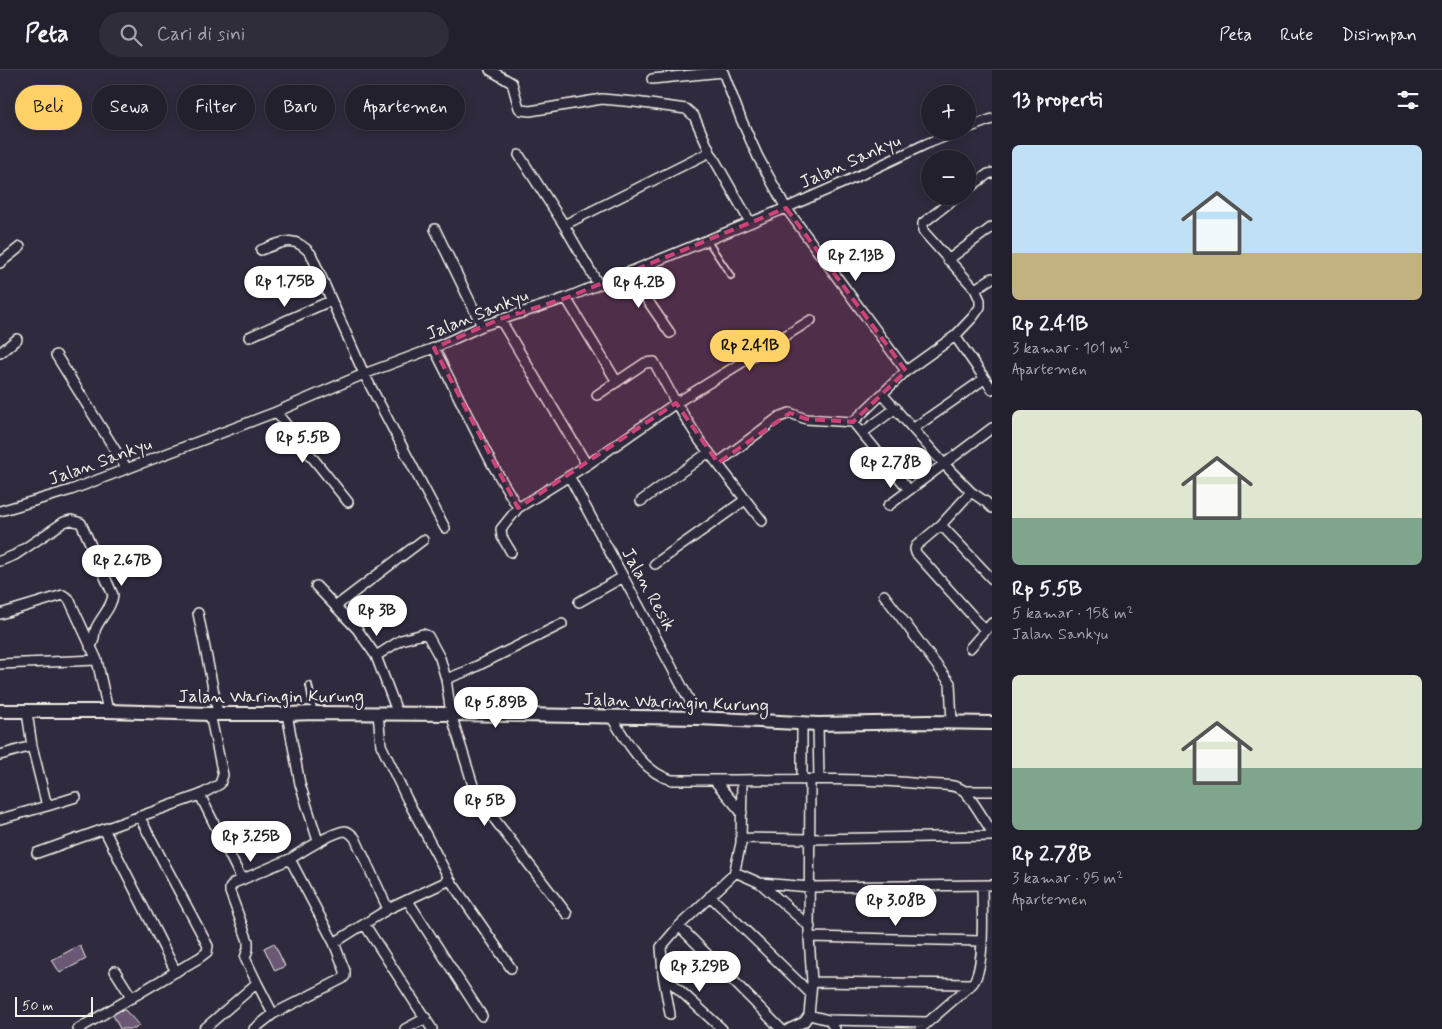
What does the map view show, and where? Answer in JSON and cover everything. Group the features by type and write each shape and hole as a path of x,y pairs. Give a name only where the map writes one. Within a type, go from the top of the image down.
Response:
{"street":[{"path":"490,70 512,83 521,110 530,111 602,100 635,102 686,109 694,116 710,152 750,222"},
{"path":"652,79 727,71 748,134 786,208 906,371"},
{"path":"976,125 992,119"},
{"name":"Jalan Sankyu","path":"0,511 71,490 127,469 276,412 364,374 434,348 482,326 566,298 706,239 786,208 936,140"},
{"path":"564,225 710,152"},
{"path":"518,155 564,225 598,284"},
{"path":"976,183 992,173"},
{"path":"718,463 780,417 790,413 806,419 853,422 906,371 955,336 973,317 980,307 980,300 975,288 948,260 923,231 922,227 923,223 946,205"},
{"path":"948,260 992,227"},
{"path":"434,229 482,326"},
{"path":"261,250 286,241 303,245 311,254 330,301 364,374 444,528"},
{"path":"0,263 20,248"},
{"path":"628,272 670,333"},
{"path":"975,288 992,278"},
{"path":"566,298 617,382"},
{"path":"249,337 330,301"},
{"path":"500,319 587,465"},
{"path":"511,552 502,537 501,529 518,508 587,465 676,403 811,320"},
{"path":"955,336 992,389"},
{"path":"0,353 17,339"},
{"path":"434,348 492,464 518,508"},
{"path":"56,355 127,469"},
{"path":"597,395 645,363 652,361 676,403 709,452 762,521"},
{"path":"914,428 984,379"},
{"path":"883,395 971,492 990,501"},
{"path":"862,433 896,408"},
{"path":"276,412 348,502"},
{"path":"853,422 908,490"},
{"path":"888,506 992,428"},
{"path":"641,501 709,452"},
{"name":"Jalan Resik","path":"569,476 700,718"},
{"path":"971,492 942,526 916,546 915,549 916,553 985,630"},
{"path":"655,564 745,500"},
{"path":"0,561 15,555 64,522 71,520 81,522 113,595 111,604 94,630 94,640 90,647"},
{"path":"942,526 992,580"},
{"path":"336,606 423,540"},
{"path":"579,602 622,577"},
{"path":"316,586 357,629 376,656 398,714"},
{"path":"884,595 950,683 952,722"},
{"path":"0,614 63,596 72,602 97,660 108,711"},
{"path":"37,853 200,795 218,785 222,779 222,768 198,613"},
{"path":"970,648 992,623"},
{"path":"446,679 562,624"},
{"path":"376,656 401,640 423,634 428,636 440,658 446,679 451,714 476,795 568,914"},
{"path":"0,664 97,660"},
{"name":"Jalan Waringin Kurung","path":"0,711 108,711 214,714 451,714 700,718 802,724 992,723"},
{"path":"26,712 32,746 47,806"},
{"path":"287,714 300,784 318,841"},
{"path":"378,714 381,745 406,799 450,880 511,968"},
{"path":"612,718 631,748 658,775 672,780 810,779 897,782 950,786 964,791 992,791"},
{"path":"789,1029 804,1022 809,1016 812,982 809,937 810,779 802,724"},
{"path":"810,779 818,724"},
{"path":"0,755 32,746"},
{"path":"714,780 742,813"},
{"path":"670,1014 662,974 661,947 679,926 732,877 735,872 741,838 742,780"},
{"path":"964,791 992,832"},
{"path":"200,795 242,880"},
{"path":"0,819 76,798"},
{"path":"78,1029 207,952 208,946 139,816"},
{"path":"104,829 176,972"},
{"path":"273,1014 245,958 248,940 230,892 230,888 234,883 290,858 318,841 344,831 351,833 355,838 388,909"},
{"path":"741,838 811,839 992,836"},
{"path":"254,1029 273,1014 345,976 345,971 334,942 290,858"},
{"path":"735,872 760,883 810,926"},
{"path":"334,942 365,925 388,909 450,880"},
{"path":"760,883 810,887 992,885"},
{"path":"920,1029 972,984 978,975 982,941 982,886"},
{"path":"710,896 811,994"},
{"path":"408,901 482,1016"},
{"path":"365,925 432,1029"},
{"path":"679,926 782,1029"},
{"path":"809,937 982,941"},
{"path":"114,971 132,998"},
{"path":"662,974 722,1029"},
{"path":"812,982 972,984"},
{"path":"204,1029 257,983"},
{"path":"809,1016 829,1020 927,1022"},
{"path":"405,1029 426,1018"},
{"path":"829,1020 835,1029"}],"lane":[{"path":"706,239 731,276"},
{"path":"309,684 314,713"}],"highlighted area":[{"path":"786,208 906,371 853,422 806,419 790,413 718,463 676,403 518,508 434,348 500,319 566,298"}],"building":[{"path":"274,943 285,966 275,971 264,948"},
{"path":"80,945 86,959 60,973 52,960"},
{"path":"125,1010 139,1025 135,1029 120,1029 111,1011"}]}
